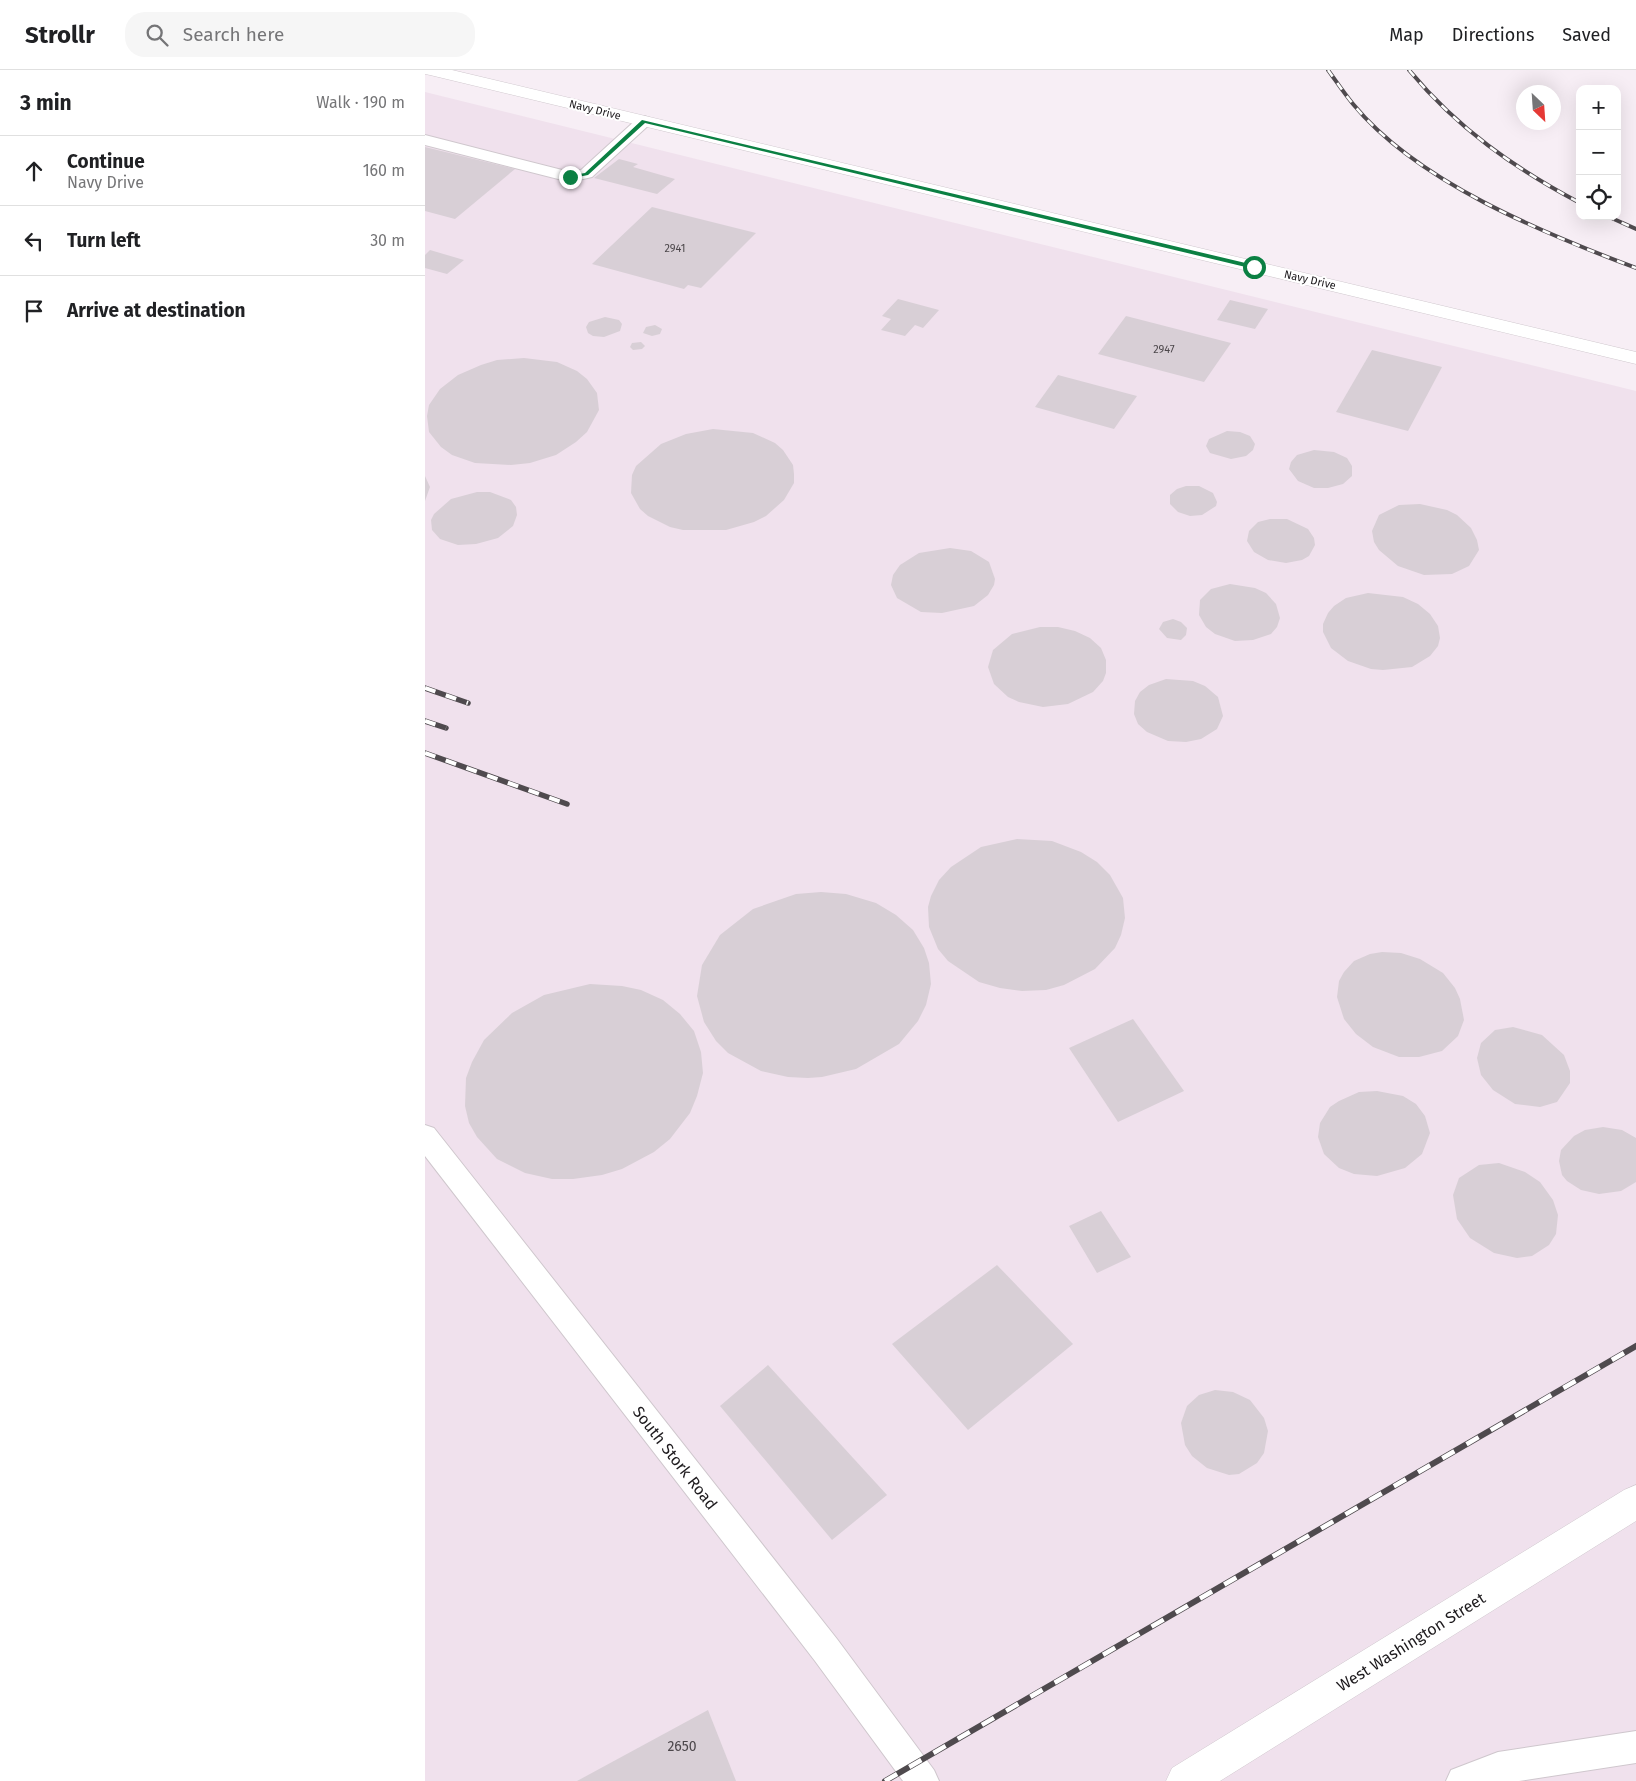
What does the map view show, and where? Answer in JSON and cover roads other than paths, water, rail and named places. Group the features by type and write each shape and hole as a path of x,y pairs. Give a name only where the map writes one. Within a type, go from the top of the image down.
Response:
{"street":[{"name":"Navy Drive","path":"431,70 1636,358"},
{"name":"West Washington Street","path":"1185,1781 1636,1502"}],"lane":[{"path":"425,140 570,177 586,174 644,121"},
{"name":"South Stork Road","path":"425,1136 826,1650 923,1781"},
{"path":"1461,1781 1498,1768 1636,1747"}],"railway":[{"path":"1328,70 1353,104 1380,132 1411,158 1446,181 1522,221 1636,268"},
{"path":"1409,70 1447,110 1488,145 1532,176 1576,201"},
{"path":"1616,220 1636,229"},
{"path":"425,688 468,703"},
{"path":"425,721 446,728"},
{"path":"425,753 567,804"},
{"path":"885,1781 1636,1346"}]}
